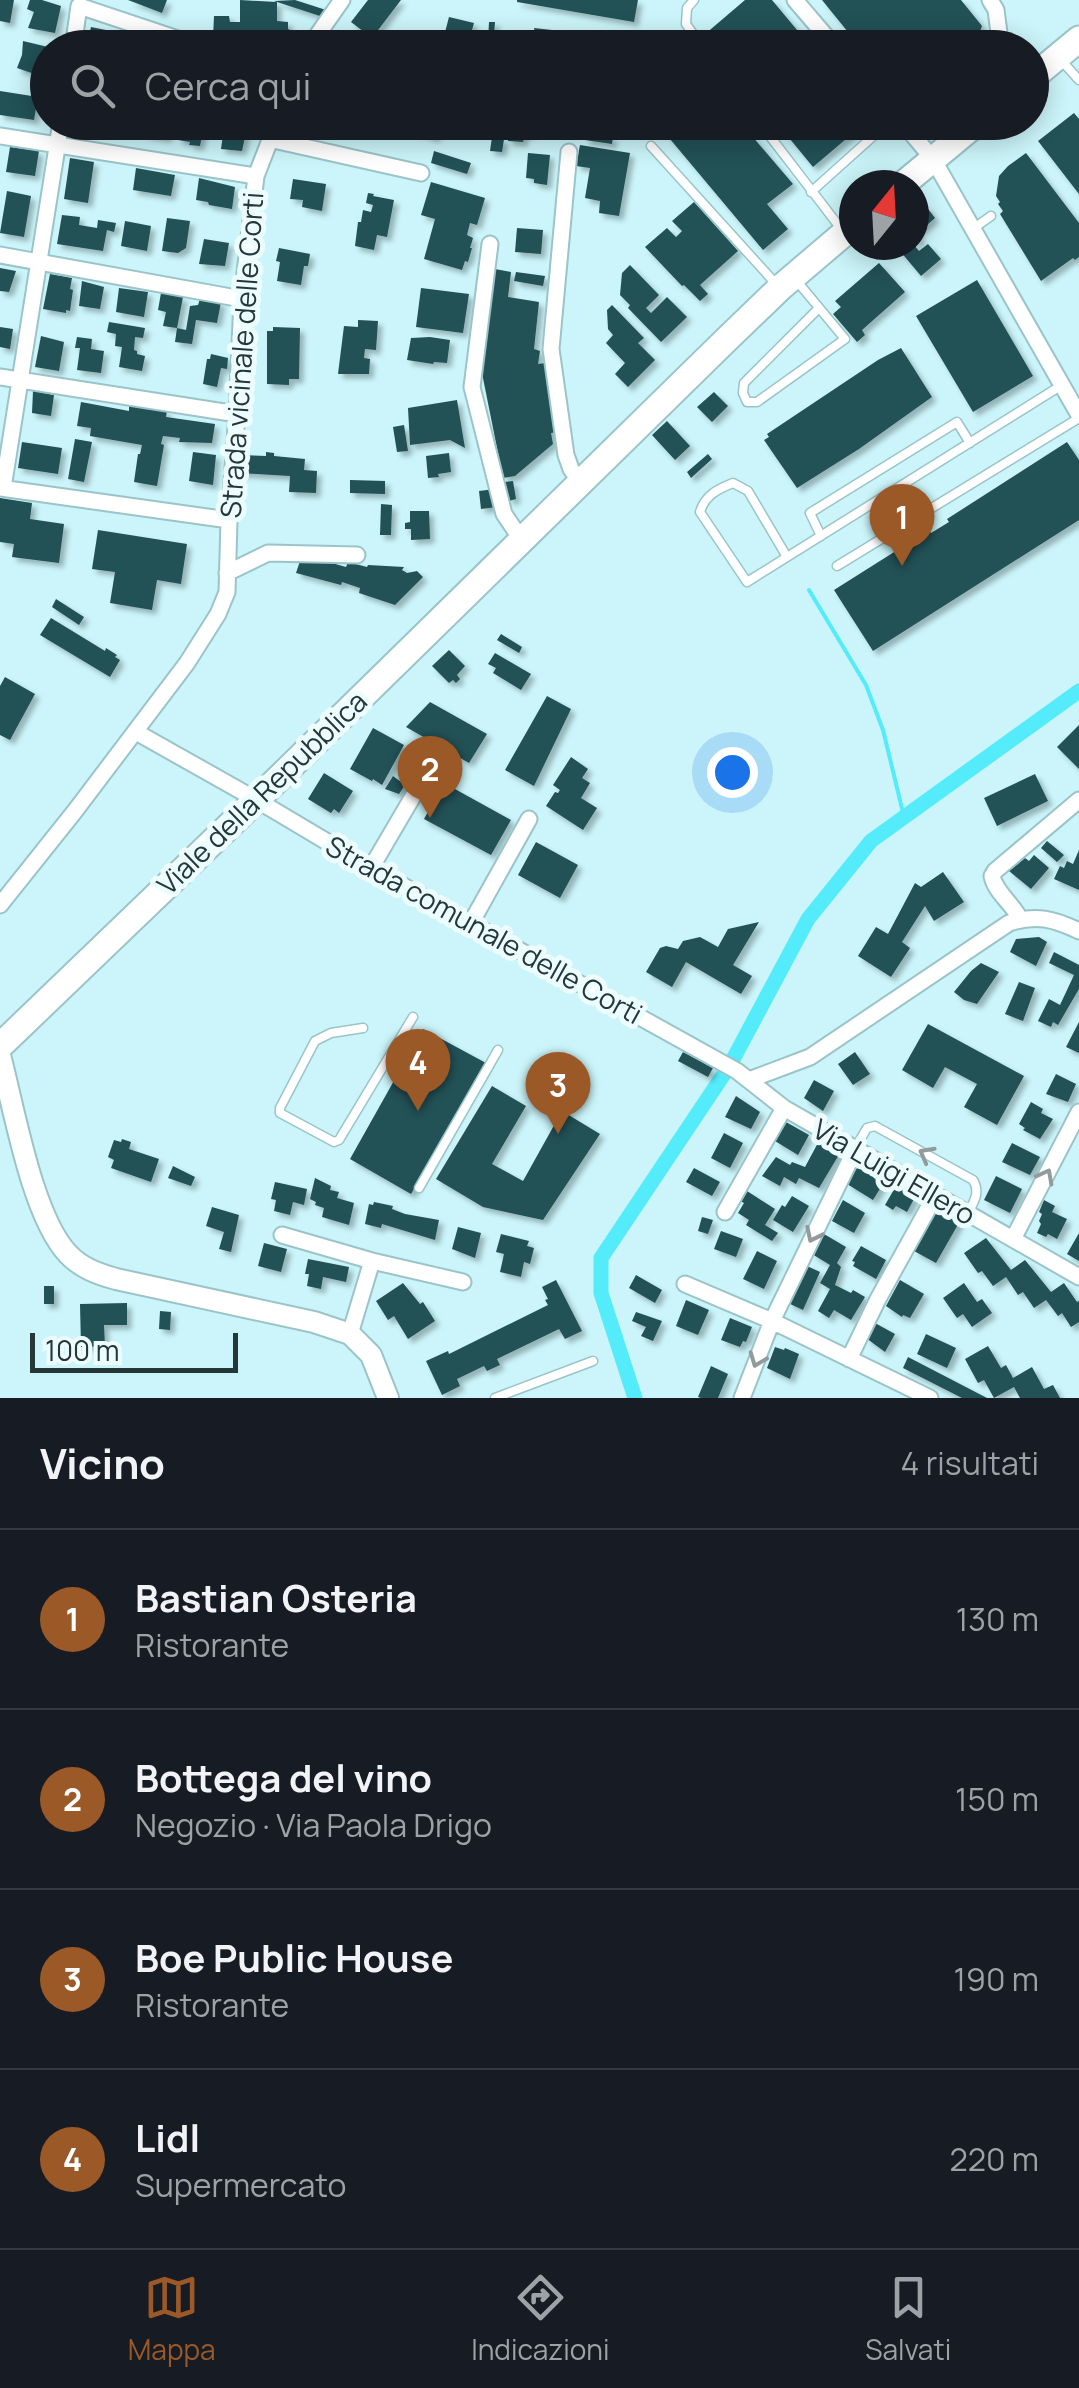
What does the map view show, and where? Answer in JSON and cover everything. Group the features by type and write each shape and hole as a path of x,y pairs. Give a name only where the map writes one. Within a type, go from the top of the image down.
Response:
{"main road":[{"path":"1049,64 1079,39"},
{"path":"920,170 956,140"},
{"name":"Viale della Repubblica","path":"0,1046 786,282 839,237"}],"street":[{"path":"321,30 342,0"},
{"path":"795,0 821,30"},
{"path":"990,0 996,10 999,30"},
{"path":"76,30 79,6 151,30"},
{"path":"0,136 256,176"},
{"path":"58,140 2,488 228,520"},
{"name":"Strada vicinale delle Corti","path":"0,905 204,640 226,592 242,299 256,176 269,140"},
{"path":"273,140 421,173"},
{"path":"917,140 933,159 974,228 1079,417"},
{"path":"569,152 552,349 566,455 580,482"},
{"path":"490,244 472,388 504,514 521,538"},
{"path":"0,255 242,299"},
{"path":"0,377 238,414"},
{"name":"Strada vicinale delle Corti","path":"227,573 268,553 356,555"},
{"name":"Strada comunale delle Corti","path":"136,732 715,1059"},
{"path":"372,868 432,764"},
{"path":"1020,920 994,886 992,876 1079,800"},
{"path":"471,924 529,818"},
{"path":"743,1076 810,1057 995,931 1020,920 1054,920 1079,932"},
{"path":"0,1055 47,1223 70,1256 96,1274 116,1280 314,1322 350,1334 371,1355 388,1398"},
{"name":"Via Luigi Ellero","path":"715,1059 784,1108 854,1150 1079,1277"},
{"path":"725,1212 784,1108"},
{"path":"1012,1239 1079,1112"},
{"path":"742,1398 772,1321 854,1150"},
{"path":"849,1359 935,1196"},
{"path":"282,1235 464,1282"},
{"path":"350,1334 372,1260"},
{"path":"685,1284 772,1321 930,1398"}],"lane":[{"path":"690,30 686,24 687,8 694,0"},
{"path":"1058,56 1079,80"},
{"path":"772,140 811,192 839,219"},
{"path":"811,192 869,140"},
{"path":"651,146 786,282 820,308 845,338 757,402 747,402 744,383 820,308"},
{"path":"974,228 991,216"},
{"path":"787,557 748,491 733,484 716,490 703,502 700,512 747,582 970,443 1062,385"},
{"path":"837,566 1079,417"},
{"path":"821,536 810,514 843,493 958,422 970,443"},
{"path":"362,1028 331,1033 315,1041 280,1113 334,1142 339,1140 412,1017"},
{"path":"419,1188 498,1050"},
{"path":"854,1150 867,1128 874,1126 972,1180 977,1189 967,1215"},
{"path":"495,1398 593,1362"}],"building":[{"path":"0,0 14,0 10,23 0,21"},
{"path":"30,0 61,6 56,30 28,28 34,12 27,9"},
{"path":"128,0 167,0 162,13"},
{"path":"240,0 277,2 277,21 288,22 290,30 213,30 214,16 229,16 230,22 240,22"},
{"path":"295,0 326,10 323,17 274,1"},
{"path":"368,0 401,0 378,30 362,30 351,22"},
{"path":"517,0 638,0 634,22"},
{"path":"745,0 772,0 797,30 710,30"},
{"path":"822,0 961,0 982,26 980,30 846,30"},
{"path":"449,17 474,23 472,30 446,30"},
{"path":"23,41 30,43 30,72 17,68"},
{"path":"0,91 30,96 30,119 0,115"},
{"path":"1074,113 1079,119 1079,194 1038,141 1049,140 1049,132"},
{"path":"178,140 201,140 200,146 189,145 190,142"},
{"path":"222,140 244,140 242,151 221,149"},
{"path":"492,140 504,140 502,152 490,151"},
{"path":"671,140 755,140 793,184 767,204 788,229 763,250"},
{"path":"791,140 845,140 813,167"},
{"path":"580,145 630,153 619,216 599,213 600,201 585,198 590,168 576,166"},
{"path":"10,147 39,151 35,176 6,172"},
{"path":"434,151 471,163 467,174 431,163"},
{"path":"528,153 550,155 547,185 526,178"},
{"path":"1026,153 1079,223 1079,257 1041,281 1000,214 1003,211 996,196 999,176"},
{"path":"70,158 94,162 88,203 64,199"},
{"path":"136,168 175,175 171,196 133,190"},
{"path":"199,178 235,187 232,209 196,200"},
{"path":"293,179 326,184 322,211 302,207 303,200 290,199"},
{"path":"431,182 485,198 477,225 470,223 467,235 473,238 472,248 462,270 424,259 435,219 421,215"},
{"path":"7,191 31,196 24,237 0,233"},
{"path":"368,193 394,200 387,237 377,235 374,250 355,246 363,210 371,212 373,205 366,203"},
{"path":"694,202 738,251 700,285 708,294 700,301 645,247 667,228 676,237 682,231 672,221"},
{"path":"62,215 80,217 79,225 97,228 98,220 116,223 114,232 107,230 103,251 57,244"},
{"path":"167,218 190,221 186,248 178,253 162,251"},
{"path":"125,221 151,226 147,251 121,246"},
{"path":"517,228 543,230 541,254 515,252"},
{"path":"204,239 229,243 225,266 199,264"},
{"path":"929,245 941,259 921,276 908,260 929,260"},
{"path":"279,248 310,254 301,285 277,281"},
{"path":"879,263 905,292 862,330 865,335 857,342 833,314 841,307 835,301"},
{"path":"630,265 659,295 646,308 651,313 667,297 687,317 661,342 620,295 622,273"},
{"path":"0,268 16,271 9,292 0,291"},
{"path":"495,269 511,272 508,297 539,302 534,349 540,351 538,364 545,363 557,432 551,433 553,444 515,476 503,478 482,373"},
{"path":"516,272 545,276 543,286 514,281"},
{"path":"50,274 72,278 70,311 66,313 43,309"},
{"path":"977,280 1033,376 973,412 916,316"},
{"path":"82,281 104,287 100,309 79,306"},
{"path":"119,288 148,292 144,317 116,312"},
{"path":"421,288 469,294 463,333 416,327"},
{"path":"161,293 183,297 177,328 163,326 166,312 158,310"},
{"path":"200,299 221,302 217,323 196,320 192,344 175,342 177,328 186,330 190,306 198,305"},
{"path":"612,305 644,338 638,343 655,360 628,387 615,374 625,363 606,343 613,335 608,329 607,310"},
{"path":"358,320 378,321 376,350 365,349 364,358 370,359 369,374 338,374 344,326 358,327"},
{"path":"109,322 145,328 143,338 135,337 134,350 145,356 142,371 119,367 122,347 115,346 116,334 107,332"},
{"path":"0,327 13,329 10,349 0,347"},
{"path":"273,327 300,328 299,379 289,379 289,385 267,384 267,331 273,331"},
{"path":"41,336 64,342 59,371 35,367"},
{"path":"77,337 92,339 91,349 104,351 101,373 77,370"},
{"path":"411,338 450,340 447,363 407,360"},
{"path":"901,348 932,397 797,488 764,440 769,437 767,434"},
{"path":"211,354 228,358 217,387 203,384"},
{"path":"33,391 54,395 51,416 32,413"},
{"path":"714,392 728,406 712,422 697,407"},
{"path":"457,400 465,448 450,440 410,445 408,408"},
{"path":"81,402 129,411 129,406 167,411 166,417 215,424 212,443 179,442 180,438 163,436 157,486 134,482 142,445 90,436 91,428 77,426"},
{"path":"667,421 690,446 675,460 652,435"},
{"path":"404,425 408,451 397,452 393,427"},
{"path":"75,439 92,442 84,482 68,479"},
{"path":"22,442 62,448 58,474 18,468"},
{"path":"1067,442 1079,460 1079,520 873,651 834,590 929,530 931,533 949,522 947,519"},
{"path":"193,452 216,455 213,485 189,481"},
{"path":"266,452 305,459 304,470 317,471 316,493 289,492 290,476 238,473 239,455 266,456"},
{"path":"449,453 451,472 428,478 426,456"},
{"path":"708,454 712,459 691,478 687,472"},
{"path":"350,480 385,481 385,494 350,493"},
{"path":"513,481 516,499 509,501 504,482"},
{"path":"495,489 497,507 481,509 479,491"},
{"path":"0,498 32,503 30,519 64,524 59,563 12,557 14,544 0,542"},
{"path":"381,504 392,505 391,535 380,535"},
{"path":"410,511 429,511 430,539 411,540 411,529 405,529"},
{"path":"98,530 187,544 181,584 157,580 152,610 110,603 115,572 92,569"},
{"path":"301,558 346,567 348,562 367,567 404,567 402,570 407,573 417,571 423,577 395,605 359,593 360,588 342,582 341,585 296,573"},
{"path":"56,599 84,617 79,625 52,607"},
{"path":"51,618 117,655 120,660 110,677 40,635"},
{"path":"501,634 522,647 519,653 497,640"},
{"path":"449,650 465,666 456,683 449,683 432,666"},
{"path":"495,653 531,674 521,690 493,673 496,668 488,664"},
{"path":"5,677 35,694 10,740 0,735 0,686"},
{"path":"547,696 571,709 534,786 505,770"},
{"path":"430,702 487,734 469,763 406,727"},
{"path":"1079,725 1079,769 1057,747"},
{"path":"373,728 404,745 382,785 350,769"},
{"path":"571,757 588,769 582,778 590,783 581,798 597,808 583,830 546,806 560,790 553,785"},
{"path":"324,773 353,791 339,813 334,809 331,813 308,799"},
{"path":"1035,774 1048,801 997,826 984,798"},
{"path":"393,776 405,785 399,794 385,789"},
{"path":"444,783 511,820 491,855 424,819"},
{"path":"1047,841 1064,855 1057,862 1041,848"},
{"path":"536,842 578,865 560,898 518,875"},
{"path":"1079,850 1079,890 1054,879 1060,866 1064,868 1067,861 1073,864"},
{"path":"1034,855 1049,868 1031,889 1009,871"},
{"path":"943,872 964,902 934,921 925,906 902,942 910,948 891,977 858,956 876,927 888,934 915,883 921,887"},
{"path":"759,922 733,965 752,976 741,994 686,962 672,987 646,972 660,948 678,949 683,941 700,937 718,947 728,929"},
{"path":"1039,937 1047,942 1036,966 1010,952 1016,939"},
{"path":"1054,952 1079,965 1079,989 1058,1025 1053,1022 1051,1027 1038,1021 1049,999 1060,1005 1074,975 1049,963"},
{"path":"981,963 999,972 977,1004 954,992"},
{"path":"1019,982 1035,988 1023,1021 1005,1014"},
{"path":"1079,1022 1079,1053 1066,1047"},
{"path":"928,1024 1024,1076 997,1125 964,1107 977,1084 945,1067 933,1088 902,1070"},
{"path":"423,1029 486,1063 411,1194 350,1159"},
{"path":"683,1052 713,1068 708,1077 678,1061"},
{"path":"855,1052 870,1074 853,1085 838,1064"},
{"path":"1056,1074 1076,1084 1068,1102 1046,1094"},
{"path":"814,1080 834,1091 823,1111 804,1098"},
{"path":"492,1086 526,1106 492,1164 523,1181 562,1111 600,1134 543,1220 483,1207 436,1179"},
{"path":"736,1096 760,1112 751,1129 725,1117"},
{"path":"1031,1102 1053,1119 1040,1139 1019,1124"},
{"path":"786,1122 809,1135 798,1155 775,1141"},
{"path":"724,1133 743,1143 730,1168 711,1158"},
{"path":"114,1140 131,1142 129,1149 159,1159 151,1182 111,1168 114,1160 108,1157"},
{"path":"819,1141 840,1153 819,1188 799,1178 796,1184 784,1177 780,1186 762,1176 776,1157 805,1167"},
{"path":"1012,1143 1040,1157 1030,1175 1002,1162"},
{"path":"860,1163 886,1179 873,1200 847,1184"},
{"path":"173,1166 195,1177 191,1186 168,1178"},
{"path":"694,1168 720,1182 712,1196 686,1182"},
{"path":"996,1176 1022,1189 1010,1213 984,1200"},
{"path":"315,1178 339,1192 337,1198 354,1203 349,1225 322,1217 324,1208 310,1199"},
{"path":"275,1182 307,1189 304,1205 293,1202 290,1215 274,1211 276,1200 271,1199"},
{"path":"896,1186 915,1197 907,1212 885,1205"},
{"path":"747,1191 775,1209 765,1225 778,1233 772,1241 746,1225 749,1220 738,1213"},
{"path":"792,1196 809,1206 793,1232 773,1220"},
{"path":"843,1200 865,1213 854,1233 832,1221"},
{"path":"1044,1200 1055,1206 1052,1212 1067,1219 1057,1239 1037,1233"},
{"path":"369,1204 393,1206 392,1209 405,1214 439,1220 435,1240 382,1224 381,1228 365,1224"},
{"path":"212,1207 239,1215 231,1252 219,1249 224,1232 206,1226"},
{"path":"938,1209 960,1221 936,1263 914,1251"},
{"path":"702,1217 713,1220 708,1234 698,1231"},
{"path":"458,1227 481,1233 475,1258 452,1249"},
{"path":"721,1231 743,1239 736,1257 714,1249"},
{"path":"1079,1233 1079,1261 1067,1254"},
{"path":"501,1234 529,1241 527,1246 534,1248 530,1264 524,1262 521,1277 500,1272 504,1254 496,1252"},
{"path":"824,1234 846,1247 837,1263 841,1267 835,1285 865,1297 851,1320 834,1310 829,1318 818,1311 830,1289 820,1283 830,1265 812,1254"},
{"path":"986,1238 1011,1270 1025,1260 1051,1292 1064,1283 1079,1301 1079,1322 1071,1327 1046,1300 1034,1308 1023,1292 1018,1295 1006,1277 993,1286 982,1271 978,1273 964,1253"},
{"path":"264,1243 287,1249 281,1272 258,1266"},
{"path":"861,1246 886,1260 876,1279 853,1266"},
{"path":"757,1251 777,1261 764,1289 743,1279"},
{"path":"308,1259 349,1267 346,1282 323,1277 321,1289 307,1286"},
{"path":"807,1266 820,1272 803,1310 788,1303"},
{"path":"636,1275 662,1290 655,1303 629,1288"},
{"path":"556,1280 582,1331 565,1339 559,1329 497,1359 500,1365 487,1371 484,1366 457,1379 460,1386 442,1395 426,1361 448,1351 449,1354 548,1305 542,1287"},
{"path":"900,1280 924,1294 910,1318 886,1306"},
{"path":"403,1283 420,1304 423,1302 435,1321 408,1339 394,1316 388,1320 376,1301"},
{"path":"964,1283 977,1302 982,1299 992,1313 972,1327 963,1314 957,1318 943,1298"},
{"path":"44,1286 54,1286 54,1304 44,1304"},
{"path":"686,1300 709,1310 698,1335 676,1326"},
{"path":"127,1303 127,1325 104,1325 105,1346 81,1347 80,1304"},
{"path":"160,1311 171,1312 170,1330 159,1329"},
{"path":"636,1312 662,1321 653,1341 641,1336 646,1327 632,1321"},
{"path":"730,1318 752,1327 740,1347 721,1340"},
{"path":"875,1323 895,1334 885,1352 866,1338"},
{"path":"926,1334 956,1348 947,1368 917,1354"},
{"path":"988,1346 1001,1368 1006,1365 1013,1378 1032,1367 1044,1389 1053,1385 1060,1398 1020,1398 1014,1387 994,1398 984,1380 978,1383 965,1359"},
{"path":"775,1347 799,1354 790,1379 767,1368"},
{"path":"908,1357 987,1398 962,1398 903,1368"},
{"path":"711,1366 728,1374 718,1398 698,1397"}],"waterway":[{"path":"809,590 866,685 883,730 904,817"},
{"path":"635,1398 601,1293 601,1258 730,1065 808,919 871,841 1079,691"}],"place":[{"name":"Bastian Osteria","path":"902,566"},
{"name":"Bottega del vino","path":"430,818"},
{"name":"Lidl","path":"418,1111"},
{"name":"Boe Public House","path":"558,1134"}]}
